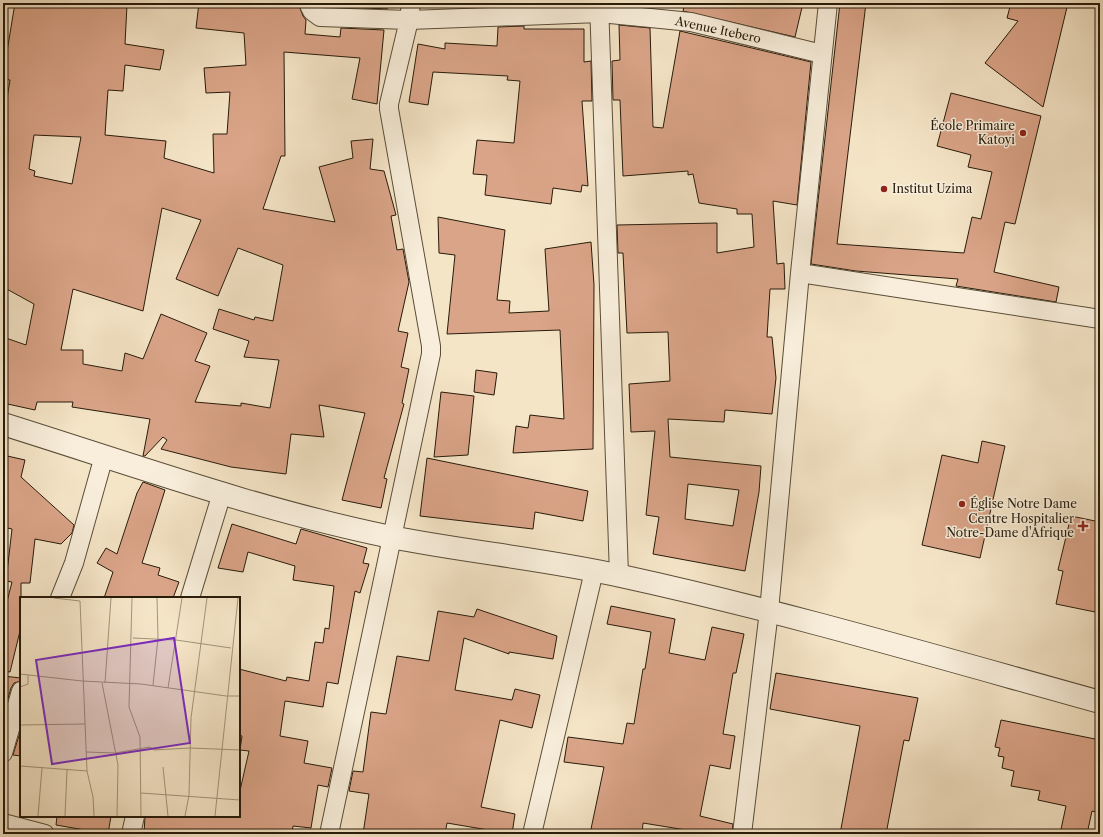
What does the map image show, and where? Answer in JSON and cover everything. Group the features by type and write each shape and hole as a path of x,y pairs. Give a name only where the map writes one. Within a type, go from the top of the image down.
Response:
{"street":[{"name":"Avenue Itebero","path":"308,3 312,11 320,17 410,12 599,8 691,22 822,54"},
{"path":"742,834 769,611 800,274 828,3"},
{"path":"599,8 619,575"},
{"path":"329,834 431,354 431,346 389,104 410,12"},
{"path":"800,274 1100,319"},
{"path":"3,424 222,493 317,519 391,537 619,575 769,611 1100,702"},
{"path":"60,597 74,563 104,456"},
{"path":"190,597 222,493"},
{"path":"532,834 594,571"},
{"path":"3,753 20,694"},
{"path":"131,834 135,817"},
{"path":"3,822 45,834"}],"building":[{"path":"15,3 127,5 125,44 164,50 160,70 125,65 123,91 108,90 105,135 166,141 164,158 214,173 213,134 227,134 230,92 206,93 204,68 246,65 244,33 196,28 199,3 298,3 306,20 305,34 340,37 341,28 384,30 377,104 352,99 360,58 284,52 285,156 281,156 263,209 335,222 319,167 353,158 351,141 373,139 370,169 384,171 396,215 391,216 397,250 403,249 409,282 398,331 408,333 401,367 409,369 402,403 404,404 384,478 387,479 381,508 342,500 365,413 319,405 324,437 291,434 286,474 231,467 161,449 167,440 163,437 145,456 143,456 150,419 72,407 73,402 37,402 35,410 3,403 3,337 26,345 34,304 3,287 3,123 10,80 3,79","holes":["34,135 81,137 72,184 34,176 35,171 29,169","162,208 201,220 176,279 218,296 238,248 283,265 273,321 255,317 254,320 219,309 213,329 249,341 244,357 279,360 270,408 241,403 241,406 195,402 210,366 195,361 207,333 161,314 143,359 125,353 122,371 83,364 83,350 61,350 73,289 143,311"]},
{"path":"344,3 388,3 387,9 343,7"},
{"path":"500,3 524,3 524,5 500,6"},
{"path":"685,3 803,3 795,37 683,11"},
{"path":"840,3 866,3 837,244 964,253 972,217 981,219 992,172 968,167 971,155 937,146 951,93 1041,116 1015,224 1005,222 994,272 1059,287 1056,302 956,286 958,279 856,271 811,264"},
{"path":"1011,3 1068,3 1043,107 985,63 1018,21 1007,18"},
{"path":"619,25 650,28 653,127 663,128 680,31 811,62 797,205 773,201 777,264 784,263 785,289 770,289 767,337 772,337 776,378 772,414 725,410 724,422 668,419 670,457 761,466 759,492 745,571 653,554 659,517 646,515 655,431 631,432 629,384 670,381 668,332 627,333 623,253 618,253 617,225 717,223 717,253 754,247 752,214 737,214 737,209 699,203 693,174 688,175 688,171 623,176 620,100 613,100 612,61 620,60","holes":["688,484 739,490 733,526 685,519"]},
{"path":"524,26 524,29 584,29 584,62 591,61 592,101 582,101 588,186 582,185 581,192 553,188 551,204 485,195 487,175 473,174 477,140 514,143 520,81 507,80 508,76 433,72 428,105 409,102 418,44 445,49 445,43 497,46 498,27"},
{"path":"438,217 505,230 497,300 510,301 509,313 549,311 545,249 591,242 594,285 593,449 513,453 516,426 528,428 530,415 564,419 560,330 447,334 455,255 439,253"},
{"path":"476,370 497,373 494,395 474,392"},
{"path":"441,392 474,396 468,455 434,457"},
{"name":"Église Notre Dame","path":"982,441 1005,446 980,558 922,545 942,455 978,463"},
{"path":"3,455 25,460 21,477 74,525 72,533 61,544 35,539 30,583 21,583 20,631 10,672 3,671 3,617 12,582 6,581 12,529 3,527"},
{"path":"427,458 588,491 583,521 535,512 533,529 420,516"},
{"path":"143,482 165,490 142,563 160,568 158,575 179,582 173,597 104,597 113,572 97,563 106,548 117,554 137,493"},
{"path":"1071,516 1100,522 1100,613 1056,604 1063,571 1058,570"},
{"path":"232,524 296,544 301,529 367,548 363,563 369,564 360,593 355,591 338,684 327,682 323,707 285,701 280,736 308,741 304,763 332,768 328,787 318,785 311,828 293,826 292,834 189,834 164,830 164,834 144,834 145,817 240,817 240,791 249,751 240,750 242,736 240,735 240,669 286,681 287,677 309,681 315,642 323,643 325,628 329,629 334,586 293,580 295,566 248,552 243,572 218,568"},
{"path":"611,606 675,619 669,653 705,660 712,627 744,634 736,673 733,673 723,734 735,736 730,769 710,765 700,816 733,824 732,834 696,834 686,830 643,823 642,834 615,834 591,829 604,767 564,762 568,737 623,744 627,723 634,724 651,632 607,624"},
{"path":"477,609 557,636 553,659 509,652 509,654 464,638 455,690 512,700 515,689 540,695 532,728 500,720 481,807 515,814 512,834 447,823 445,834 363,834 369,794 349,791 353,771 363,772 371,712 386,714 397,656 429,661 438,611 474,617"},
{"path":"776,673 918,698 909,741 904,740 886,834 840,834 860,726 770,709"},
{"path":"3,676 20,678 20,681 14,683 11,688 3,715"},
{"path":"1001,720 1100,740 1100,813 1092,811 1087,834 1060,834 1066,806 1038,800 1040,791 1011,786 1014,771 1002,768 1004,757 998,756 1000,748 995,747"},
{"path":"20,732 20,756 13,755"},
{"path":"57,817 111,817 108,834 56,825"}],"place":[{"name":"École Primaire Katoyi","path":"1023,133"},
{"name":"Institut Uzima","path":"884,189"},
{"name":"Église Notre Dame","path":"962,504"},
{"name":"Centre Hospitalier Notre-Dame d'Afrique","path":"1083,526"}]}
